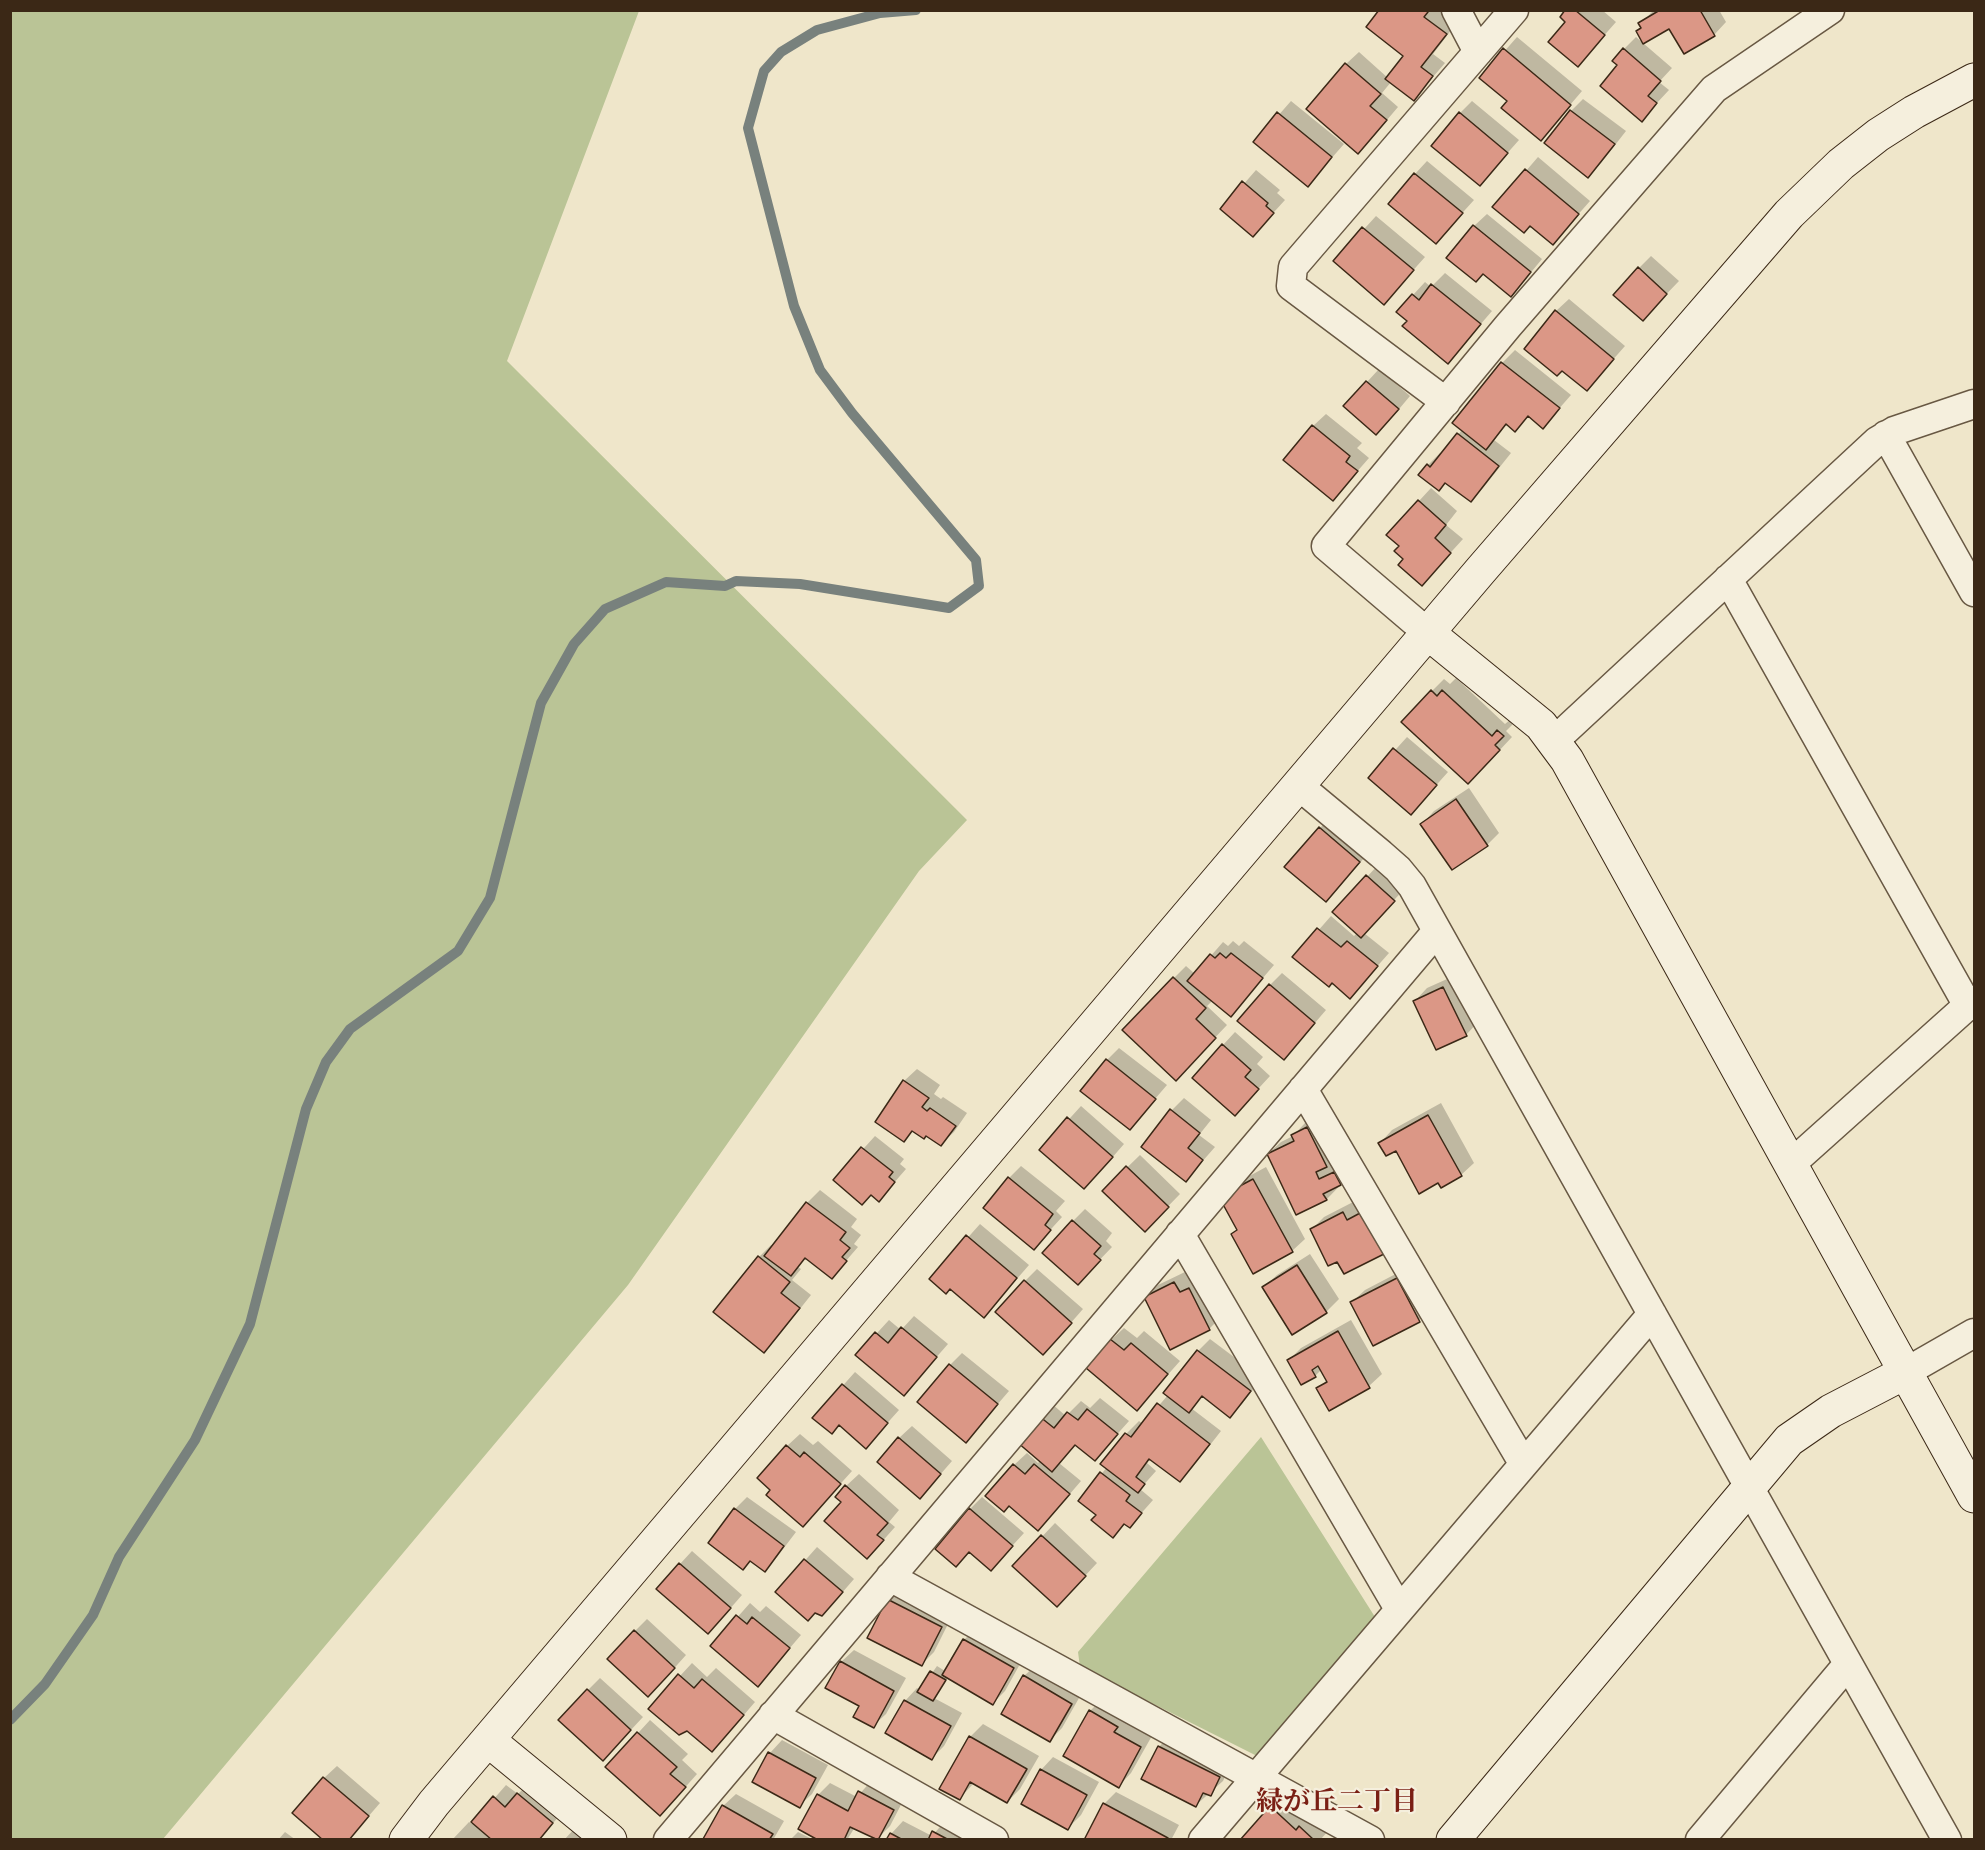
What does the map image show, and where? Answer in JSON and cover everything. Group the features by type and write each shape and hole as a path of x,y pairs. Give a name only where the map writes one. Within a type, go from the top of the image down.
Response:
{"street":[{"path":"1456,10 1478,52"},
{"path":"1446,402 1292,286 1293,267 1514,10"},
{"path":"1830,10 1714,89 1516,317 1326,546 1527,714 1554,741 1567,760 1974,1496"},
{"path":"406,1839 434,1803 1428,633 1789,214 1841,164 1878,135 1914,112 1974,80"},
{"path":"1554,741 1877,441 1886,435 1974,404"},
{"path":"1886,435 1974,592"},
{"path":"1728,579 1971,1003 1791,1164"},
{"path":"1299,786 1398,869 1412,886 1947,1839"},
{"path":"668,1839 1437,931"},
{"path":"1303,1089 1523,1463"},
{"path":"1180,1234 1400,1609"},
{"path":"1203,1839 1652,1314"},
{"path":"1453,1839 1788,1440 1831,1411 1974,1333"},
{"path":"890,1577 1370,1839"},
{"path":"1700,1839 1848,1664"},
{"path":"773,1715 994,1839"},
{"path":"488,1740 610,1839"}],"green space":[{"path":"11,10 639,11 507,361 967,820 919,871 628,1285 163,1839 11,1839"},
{"path":"1261,1437 1375,1617 1259,1757 1080,1667 1078,1652"}],"building":[{"path":"1379,10 1427,10 1424,17 1447,34 1421,67 1433,76 1414,101 1385,79 1403,56 1366,27"},
{"path":"1565,10 1575,10 1605,35 1578,67 1548,42 1565,22 1560,17"},
{"path":"1660,10 1700,10 1715,36 1684,54 1669,29 1643,44 1636,31 1641,28 1638,23"},
{"path":"1503,48 1571,105 1541,141 1501,108 1507,101 1479,78"},
{"path":"1623,48 1661,81 1648,96 1657,103 1642,122 1600,86 1617,65 1612,61"},
{"path":"1345,63 1381,94 1370,106 1387,120 1358,154 1306,109"},
{"path":"1570,110 1615,144 1588,178 1544,143"},
{"path":"1277,112 1332,157 1308,187 1253,142"},
{"path":"1459,112 1508,153 1480,186 1431,146"},
{"path":"1525,169 1579,214 1553,245 1530,226 1524,233 1492,207"},
{"path":"1414,173 1463,213 1436,244 1388,204"},
{"path":"1242,181 1268,203 1266,206 1274,213 1253,237 1220,209"},
{"path":"1473,225 1531,272 1511,297 1483,274 1476,282 1446,258"},
{"path":"1362,227 1414,270 1384,305 1333,261"},
{"path":"1638,267 1667,294 1643,321 1613,295"},
{"path":"1431,284 1481,324 1448,364 1402,326 1407,321 1396,312 1412,294 1419,300"},
{"path":"1555,310 1614,359 1587,391 1562,371 1557,376 1524,349"},
{"path":"1501,362 1560,408 1543,429 1528,416 1515,432 1506,424 1486,450 1452,423"},
{"path":"1366,381 1399,409 1376,435 1343,406"},
{"path":"1312,425 1350,456 1346,462 1358,471 1333,501 1283,460"},
{"path":"1457,433 1499,466 1471,502 1445,483 1439,491 1418,475 1427,464 1430,467"},
{"path":"1418,500 1446,525 1435,538 1451,553 1422,586 1398,565 1403,559 1394,551 1399,546 1386,535"},
{"path":"1431,690 1437,696 1442,690 1492,736 1497,730 1504,736 1495,745 1500,750 1468,784 1401,722"},
{"path":"1393,748 1437,785 1411,815 1368,778"},
{"path":"1456,799 1488,846 1452,870 1420,824"},
{"path":"1319,827 1360,862 1326,902 1284,867"},
{"path":"1366,875 1395,901 1361,938 1332,912"},
{"path":"1317,928 1341,947 1347,941 1378,966 1350,999 1332,983 1329,987 1292,957"},
{"path":"1220,953 1226,958 1231,953 1263,978 1231,1017 1187,981 1210,954 1215,958"},
{"path":"1173,977 1206,1008 1196,1019 1216,1038 1176,1081 1122,1030"},
{"path":"1269,984 1315,1023 1284,1060 1237,1021"},
{"path":"1443,987 1467,1036 1436,1050 1413,1001"},
{"path":"1222,1044 1251,1070 1245,1077 1259,1089 1235,1116 1192,1078"},
{"path":"1106,1059 1156,1099 1130,1130 1080,1091"},
{"path":"903,1080 929,1098 922,1107 927,1111 930,1108 956,1126 941,1146 926,1136 924,1139 912,1131 904,1142 875,1122"},
{"path":"1170,1109 1200,1133 1188,1148 1203,1160 1186,1182 1141,1147"},
{"path":"1428,1115 1462,1176 1441,1188 1438,1183 1419,1194 1396,1151 1386,1156 1378,1143"},
{"path":"1067,1117 1113,1157 1084,1189 1039,1150"},
{"path":"1307,1127 1327,1167 1316,1172 1319,1179 1334,1172 1341,1185 1323,1194 1327,1200 1296,1215 1267,1154 1294,1141 1291,1135"},
{"path":"861,1147 893,1172 889,1177 895,1182 879,1202 871,1195 862,1205 833,1180"},
{"path":"1126,1166 1169,1207 1145,1232 1102,1191"},
{"path":"1008,1177 1053,1214 1045,1225 1051,1230 1034,1250 983,1208"},
{"path":"1253,1179 1293,1252 1253,1274 1231,1234 1237,1230 1219,1197"},
{"path":"806,1202 846,1232 840,1240 850,1248 842,1257 847,1261 832,1279 805,1258 791,1276 764,1256"},
{"path":"1343,1212 1347,1220 1362,1212 1384,1254 1344,1274 1337,1262 1328,1266 1310,1229"},
{"path":"1072,1220 1101,1246 1094,1254 1101,1260 1078,1285 1042,1253"},
{"path":"966,1235 1017,1278 984,1318 950,1289 946,1294 929,1279"},
{"path":"758,1256 790,1282 781,1293 800,1308 764,1353 713,1312"},
{"path":"1297,1265 1327,1313 1292,1335 1262,1287"},
{"path":"1397,1278 1420,1322 1373,1346 1350,1302"},
{"path":"1024,1280 1072,1323 1043,1355 995,1312"},
{"path":"1174,1282 1180,1292 1189,1288 1210,1330 1170,1350 1144,1297"},
{"path":"901,1327 937,1357 904,1396 855,1355 875,1332 888,1343"},
{"path":"1338,1331 1370,1388 1329,1411 1316,1388 1327,1382 1318,1366 1312,1370 1316,1377 1301,1385 1287,1360"},
{"path":"1110,1339 1124,1350 1131,1343 1168,1374 1137,1411 1086,1368"},
{"path":"1197,1350 1251,1391 1230,1418 1202,1396 1189,1413 1163,1393"},
{"path":"949,1364 998,1404 966,1443 917,1402"},
{"path":"842,1384 888,1423 866,1449 839,1425 832,1434 812,1418"},
{"path":"1157,1403 1210,1444 1180,1482 1149,1459 1136,1477 1145,1484 1138,1493 1100,1464 1125,1433 1131,1437"},
{"path":"1087,1409 1118,1434 1095,1461 1075,1445 1052,1472 1017,1442 1039,1416 1054,1428 1067,1412 1078,1420"},
{"path":"898,1437 941,1474 920,1499 877,1462"},
{"path":"786,1445 800,1457 804,1452 841,1484 803,1527 766,1495 770,1490 757,1478"},
{"path":"1013,1464 1025,1474 1034,1464 1070,1494 1038,1531 1009,1506 1004,1512 985,1496"},
{"path":"1100,1472 1130,1495 1126,1501 1142,1513 1130,1528 1124,1524 1113,1538 1091,1520 1096,1515 1078,1501"},
{"path":"845,1485 888,1523 877,1535 884,1540 867,1559 824,1521 841,1502 835,1497"},
{"path":"734,1508 784,1546 765,1572 750,1561 743,1570 708,1543"},
{"path":"969,1508 1013,1546 991,1571 969,1552 956,1567 935,1549"},
{"path":"1041,1535 1086,1576 1057,1607 1012,1566"},
{"path":"804,1559 843,1592 822,1616 815,1613 808,1621 775,1592"},
{"path":"679,1563 731,1608 708,1634 656,1589"},
{"path":"887,1599 942,1627 922,1666 867,1638"},
{"path":"736,1615 747,1624 752,1617 790,1648 758,1687 710,1646"},
{"path":"634,1630 675,1668 648,1697 607,1659"},
{"path":"963,1639 1014,1668 993,1705 942,1675"},
{"path":"840,1661 894,1691 874,1728 853,1717 859,1706 825,1688"},
{"path":"930,1671 946,1680 933,1701 917,1692"},
{"path":"678,1674 694,1688 702,1679 744,1715 712,1752 687,1731 679,1735 648,1709"},
{"path":"1023,1675 1072,1704 1050,1742 1001,1714"},
{"path":"587,1689 631,1730 603,1761 558,1720"},
{"path":"904,1700 951,1726 932,1760 885,1733"},
{"path":"1089,1710 1118,1727 1114,1732 1141,1747 1119,1788 1063,1756"},
{"path":"637,1732 677,1767 670,1774 686,1787 660,1816 605,1767"},
{"path":"969,1736 1027,1769 1007,1803 970,1782 960,1800 939,1789"},
{"path":"1158,1746 1220,1777 1211,1796 1203,1793 1196,1807 1141,1779"},
{"path":"768,1752 816,1778 800,1808 752,1782"},
{"path":"1040,1769 1087,1795 1068,1830 1021,1804"},
{"path":"323,1777 369,1816 349,1840 323,1840 292,1813"},
{"path":"858,1791 894,1810 878,1840 850,1827 844,1840 818,1840 798,1829 817,1794 848,1811"},
{"path":"517,1793 553,1823 539,1840 492,1840 471,1822 493,1796 505,1807"},
{"path":"1103,1803 1168,1838 1167,1840 1084,1840"},
{"path":"722,1805 773,1834 769,1840 703,1839"},
{"path":"1270,1806 1296,1830 1299,1826 1314,1840 1240,1840"},
{"path":"932,1831 949,1840 928,1840"},
{"path":"890,1833 903,1840 886,1840"}],"waterway":[{"path":"10,1720 45,1684 93,1615 119,1557 195,1440 250,1324 306,1109 326,1062 350,1029 458,951 490,898 541,703 574,644 605,609 666,582 725,586 736,581 800,584 949,608 979,586 976,560 852,413 820,370 794,306 748,128 764,71 781,52 817,30 880,13 916,10"}],"district":[{"name":"緑が丘二丁目","path":"1337,1804"}]}
